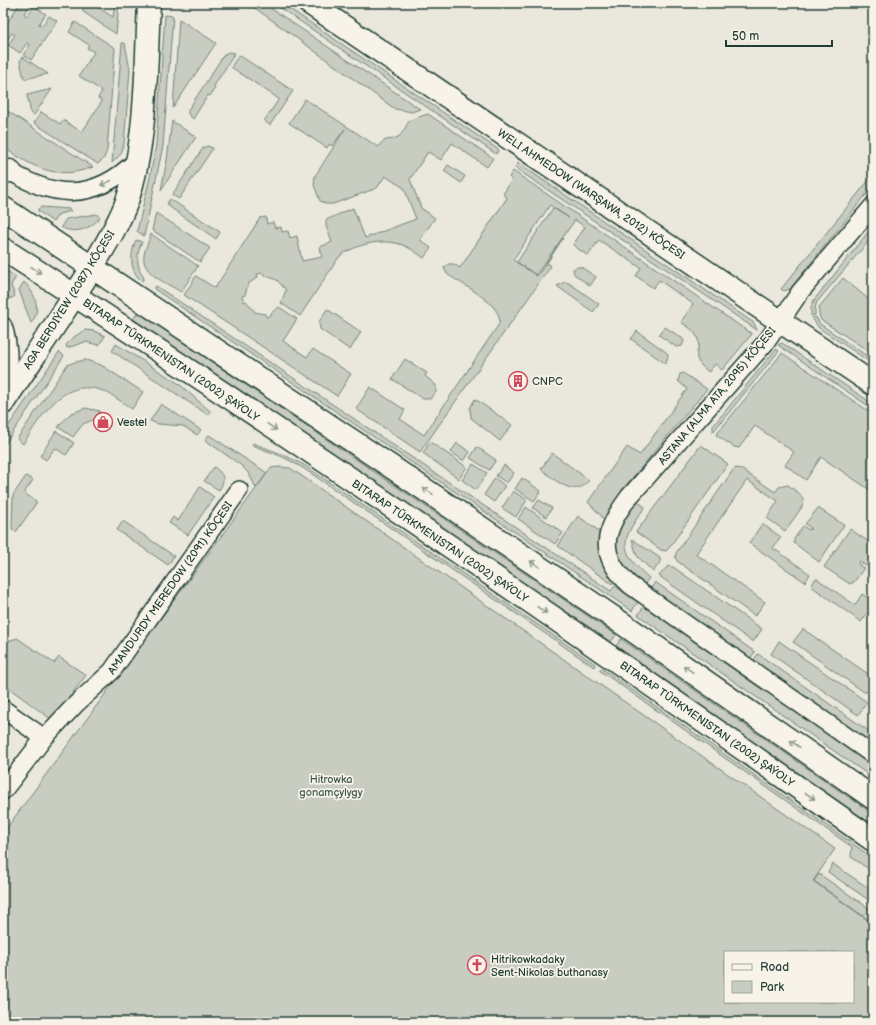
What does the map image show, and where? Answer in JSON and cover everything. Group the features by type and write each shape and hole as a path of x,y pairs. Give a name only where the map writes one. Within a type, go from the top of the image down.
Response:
{"main road":[{"name":"AGA BERDIÝEW (2087) KÖÇESI","path":"3,403 74,296 110,236 126,203 137,160 142,123 149,3"},
{"name":"WELI AHMEDOW (WARŞAWA, 2012) KÖÇESI","path":"309,3 873,384"},
{"path":"3,208 92,266 613,617 873,798"},
{"name":"BITARAP TÜRKMENISTAN (2002) ŞAÝOLY","path":"3,249 380,500 600,649 873,840"}],"street":[{"path":"5,170 34,185 60,192 71,192 89,190 106,184 125,172 137,160"},
{"name":"ASTANA (ALMA ATA, 2095) KÖÇESI","path":"873,206 800,292 767,341 629,497 615,516 608,533 610,560 620,576 630,585 873,755"},
{"path":"3,326 6,334 9,364 3,403"},
{"name":"AMANDURDY MEREDOW (2091) KÖÇESI","path":"3,791 44,738 76,704 112,671 239,490"},
{"path":"3,709 44,738"}],"green space":[{"path":"20,3 31,4 24,14 27,16 34,6 46,14 39,24 42,26 49,16 57,21 31,60 23,55 30,45 27,43 20,53 8,45 15,35 12,33 5,43 3,42 3,29"},
{"path":"87,3 91,3 113,17 115,3 119,3 116,34 82,11"},
{"path":"248,3 263,3 420,109 412,112 395,109"},
{"path":"273,3 281,3 499,150 496,154"},
{"path":"165,15 173,16 163,146 144,236 137,231 156,145"},
{"path":"179,19 216,43 173,108"},
{"path":"75,22 115,48 107,150 104,158 98,164 34,123 41,112 60,124 63,120 82,132 102,101 98,98 102,91 79,76 94,52 87,48 89,45 69,32"},
{"path":"122,43 125,43 130,70 124,144 121,154 112,163"},
{"path":"228,52 235,53 214,86 215,88 210,96 208,95 193,119 188,114 188,110 223,56"},
{"path":"239,55 293,91 270,125 264,121 279,99 231,67"},
{"path":"23,57 48,74 24,79 20,61"},
{"path":"52,89 34,115 31,113 27,95"},
{"path":"305,99 378,147 385,140 400,136 410,120 428,114 493,158 487,167 452,143 441,160 428,152 410,179 421,208 435,218 420,240 431,248 424,258 405,246 388,242 370,243 346,252 339,257 300,316 281,303 286,290 277,280 264,275 263,273 257,274 258,277 248,284 245,295 242,296 244,302 246,301 255,312 265,314 266,317 271,315 271,313 279,307 297,319 283,341 307,357 313,349 351,374 337,396 184,295 196,276 215,288 260,218 266,217 267,224 273,222 275,228 281,227 282,232 288,231 290,238 297,236 302,261 322,257 320,247 332,242 326,226 326,220 353,208 365,238 416,219 404,188 385,176 377,188 333,204 326,204 320,201 314,185 315,176 345,129 332,146 329,144 327,148 289,123"},
{"path":"3,108 93,167 68,173 45,170 25,161 3,147"},
{"path":"172,121 196,137 161,190 167,160"},
{"path":"207,146 213,148 179,199 172,195 203,148"},
{"path":"518,163 754,323 757,330 515,168"},
{"path":"448,165 465,176 461,183 444,171"},
{"path":"513,171 752,334 722,370 715,364 709,372 698,361 698,340 695,333 681,322 693,304 659,280 653,288 636,276 641,268 599,240 588,256 573,245 585,227 575,220 536,275 517,262 553,208 569,218 550,205 513,260 537,276 563,238 547,263 551,266 420,452 356,409 370,387 405,410 400,419 424,435 499,324 499,317 489,302 447,274 444,268 448,264 454,264 460,268 507,198 503,194 512,180 509,177"},
{"path":"873,175 873,186 790,289 784,291 781,289"},
{"path":"170,199 220,232 216,239 171,208 167,203"},
{"path":"41,207 69,209 71,211 59,214 53,222 38,211"},
{"path":"156,213 210,248 200,262 152,230"},
{"path":"96,214 100,217 88,228 77,231 61,227 66,219"},
{"path":"873,226 873,236 817,302 815,315 811,316 811,307 814,300"},
{"path":"151,234 198,266 181,292 156,277 147,268 144,262 144,255"},
{"path":"136,240 142,242 138,256 138,264 144,278 142,281 135,272 132,262"},
{"path":"581,267 596,277 590,286 574,274 573,269"},
{"path":"3,268 16,277 11,285 15,296 10,299 3,286"},
{"path":"843,278 873,303 873,354 821,320 819,307"},
{"path":"24,282 34,296 37,307 31,323 19,290"},
{"path":"565,282 569,283 599,304 593,312 557,286"},
{"path":"156,286 611,591 615,586 638,602 632,611 154,289"},
{"path":"327,309 361,332 350,350 320,329 319,322"},
{"path":"138,312 616,635 611,642 133,319"},
{"path":"816,317 820,324 873,360 873,364 819,328 812,318"},
{"path":"665,327 682,338 684,341 682,346 676,347 659,335"},
{"path":"85,330 94,331 105,336 99,345 85,342 67,348 66,345 74,337"},
{"path":"637,331 666,352 668,355 666,364 631,339"},
{"path":"782,343 873,404 873,409 778,345"},
{"path":"116,344 178,383 211,412 208,415 112,351"},
{"path":"776,349 779,351 713,432 713,426"},
{"path":"59,352 64,356 3,447 3,434"},
{"path":"782,353 873,414 873,492 821,457 806,480 785,465 794,452 755,426 739,448 734,447 716,435"},
{"path":"405,359 427,373 425,376 436,385 436,392 430,399 423,399 392,379"},
{"path":"86,360 101,365 143,392 132,409 103,391 89,388 76,389 55,401 46,411 23,444 17,439 67,365"},
{"path":"683,373 707,389 623,489 604,519 588,502 627,447 640,455 687,389 678,381 680,374"},
{"path":"475,399 512,425 500,441 471,418 470,408"},
{"path":"161,404 201,430 197,435 183,426 158,424 150,421"},
{"path":"85,408 100,411 95,419 83,424 73,437 58,427 70,414"},
{"path":"56,431 74,443 66,455 55,448 46,460 40,456"},
{"path":"209,435 267,473 256,488 249,474 242,466 205,440"},
{"path":"430,442 467,467 459,479 423,453"},
{"path":"253,443 284,455 304,465 595,664 594,667 303,468 283,457 252,445"},
{"path":"457,443 470,452 464,461 451,452"},
{"path":"701,445 728,464 669,548 666,551 661,550 636,532"},
{"path":"477,447 496,460 489,470 470,458"},
{"path":"552,453 589,480 583,486 571,488 552,478 541,469"},
{"path":"473,464 487,473 476,490 462,480"},
{"path":"504,465 514,473 507,483 496,476"},
{"path":"214,467 223,477 223,483 219,490 204,481"},
{"name":"Hitrowka gonamçylygy","path":"271,468 290,468 835,849 813,881 873,924 873,1022 3,1022 3,833"},
{"path":"736,468 741,469 775,492 779,487 788,485 800,494 803,500 802,507 785,531 767,518 778,501 747,480 696,554 765,602 755,616 677,561 675,557 676,553 733,470"},
{"path":"26,476 33,480 24,493 37,502 16,532 12,529 13,495"},
{"path":"495,478 505,486 494,502 484,495"},
{"path":"522,478 541,491 534,501 515,489"},
{"path":"200,487 214,497 188,535 169,523 173,517 178,521"},
{"path":"513,491 527,500 516,517 502,508"},
{"path":"539,500 552,508 546,517 533,508"},
{"path":"637,501 645,507 631,528 627,536 626,544 627,551 631,559 649,578 644,585 631,575 623,565 618,555 616,545 622,524"},
{"path":"526,507 563,533 555,544 518,519"},
{"path":"818,508 844,525 819,562 794,543 794,539 803,526 809,530 811,528 805,524"},
{"path":"578,516 599,531 601,558 606,570 614,581 612,584 558,546"},
{"path":"123,521 174,556 168,565 117,530"},
{"path":"762,524 781,537 773,548 810,574 805,582 749,543"},
{"path":"850,529 873,545 873,555 866,566 859,561 858,564 864,568 854,582 850,584 824,567"},
{"path":"632,539 660,558 660,562 653,572 637,556"},
{"path":"668,566 673,567 762,629 753,642 659,576"},
{"path":"816,578 855,605 862,594 873,601 873,605 861,622 811,586"},
{"path":"655,582 755,652 750,659 650,590"},
{"path":"644,606 873,765 873,778 638,615"},
{"path":"803,629 871,676 873,674 873,692 864,692 793,642"},
{"path":"17,638 54,663 59,657 86,675 56,716 51,719 3,684 3,643"},
{"path":"621,639 873,814 873,825 616,646"},
{"path":"779,641 867,702 858,715 771,654"},
{"path":"758,654 873,734 873,745 753,661"},
{"path":"601,668 873,858 873,872 851,857 852,847 599,670"},
{"path":"833,864 873,891 873,903 828,872"},
{"path":"819,874 873,911 873,923 814,881"}],"place":[{"name":"CNPC","path":"518,381"},
{"name":"Vestel","path":"103,422"},
{"name":"Hitrikowkadaky Sent-Nikolas buthanasy","path":"477,965"}]}
